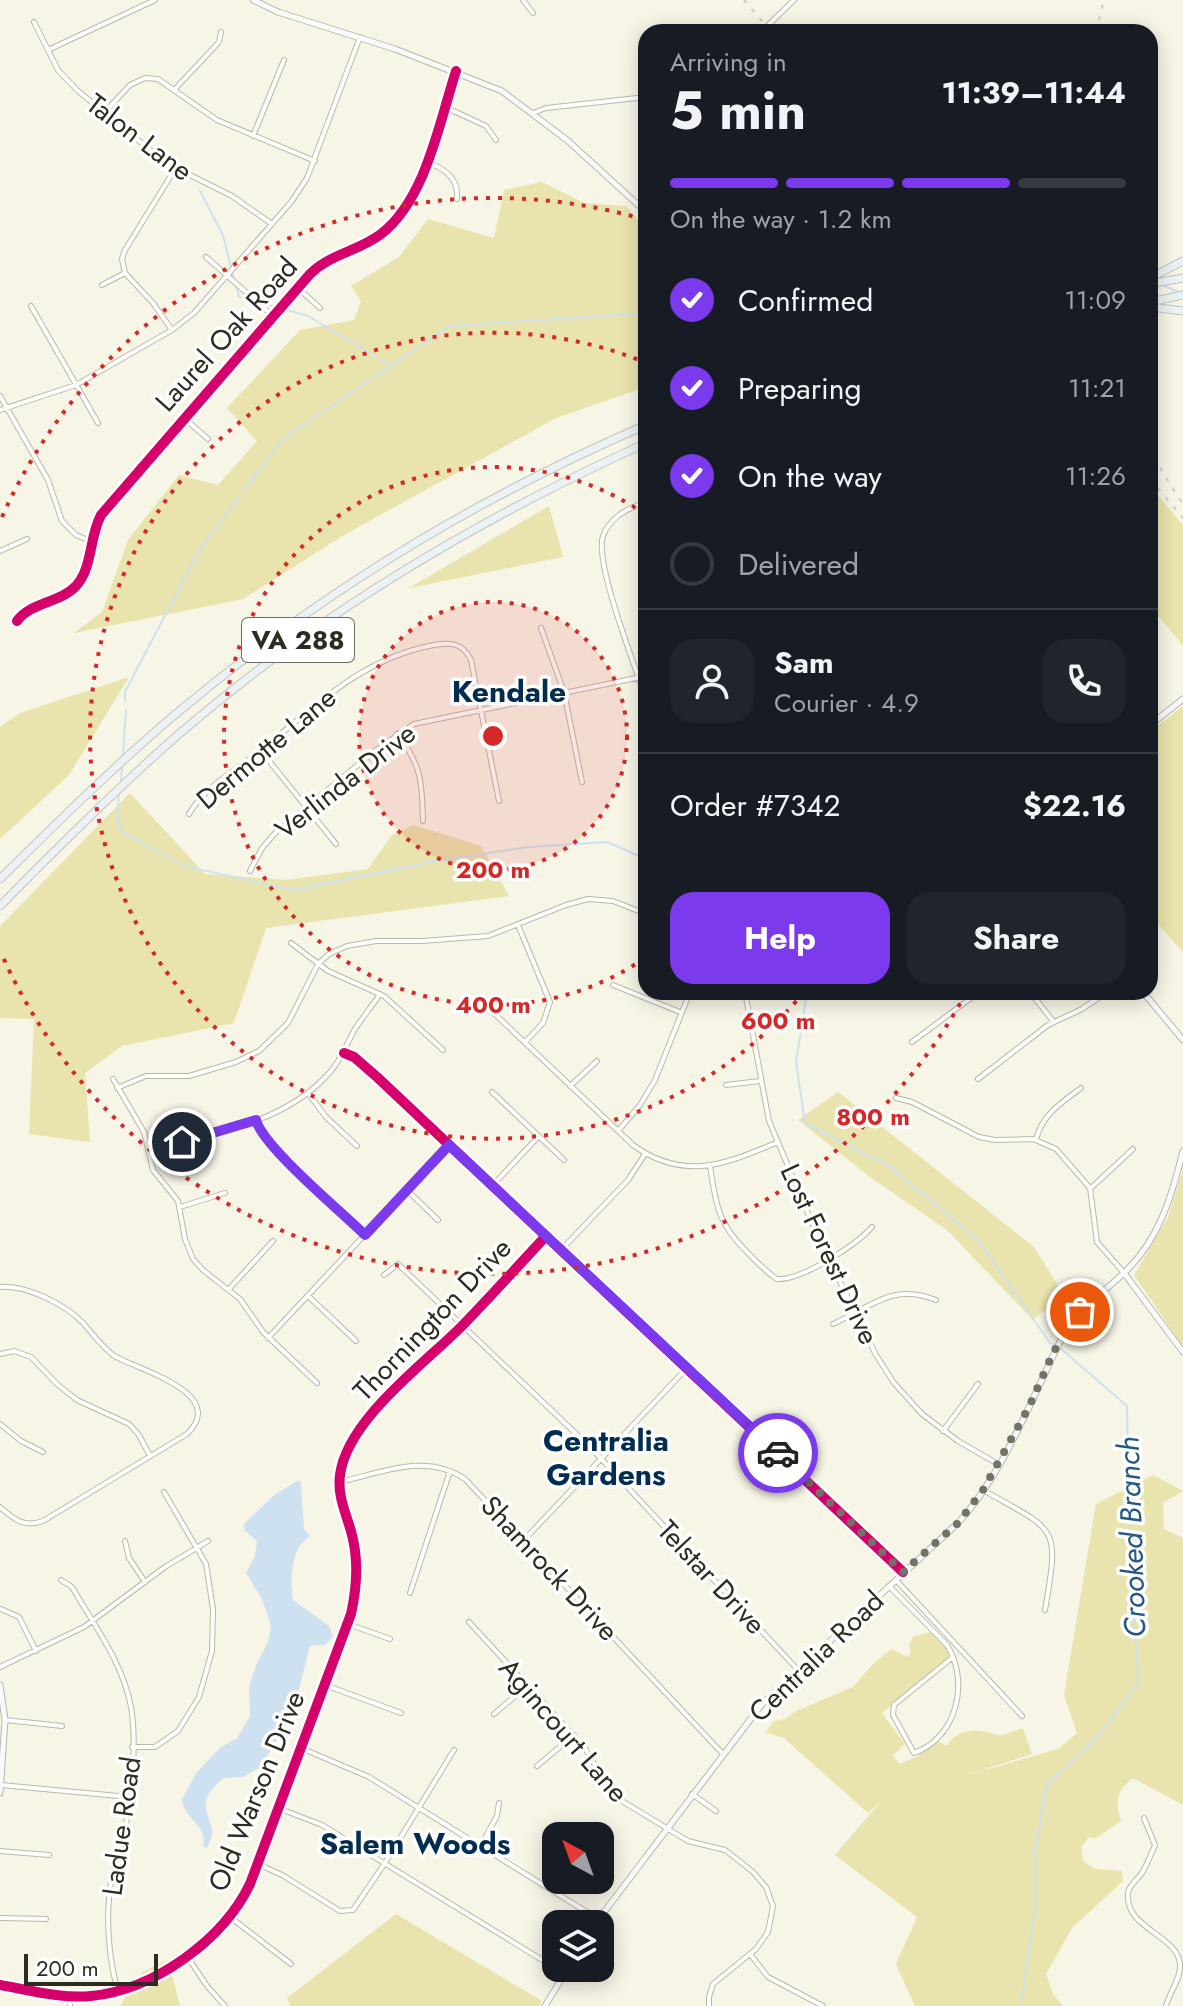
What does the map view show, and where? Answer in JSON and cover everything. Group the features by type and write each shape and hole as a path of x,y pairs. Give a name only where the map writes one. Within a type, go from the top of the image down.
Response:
{"highway":[{"path":"1158,276 1183,261"},
{"path":"1158,280 1183,278"},
{"path":"1158,302 1183,295"},
{"path":"1158,306 1183,311"},
{"name":"VA 288","path":"0,879 167,722 310,611 381,563 455,519 567,461 638,429"},
{"name":"VA 288","path":"0,906 153,757 305,636 398,573 483,523 638,447"}],"main road":[{"path":"253,0 278,12 456,71 502,91 586,156 638,205"},
{"path":"1158,719 1183,699"},
{"path":"1150,1000 1183,1040"},
{"name":"Centralia Road","path":"605,1910 762,1704 958,1523 998,1464 1061,1339 1080,1312 1141,1255 1163,1217 1183,1151"},
{"path":"1124,1273 1183,1352"},
{"path":"0,1685 5,1720 0,1793"},
{"path":"545,2006 560,1982"}],"street":[{"path":"47,50 155,0"},
{"path":"523,0 533,13"},
{"path":"769,24 794,0"},
{"name":"Talon Lane","path":"34,22 65,78 104,113 175,169 232,196 272,224"},
{"path":"175,89 219,42 221,32"},
{"path":"0,410 76,385 172,330 194,313 300,190 315,161 360,37"},
{"path":"253,136 284,60"},
{"name":"Laurel Oak Road","path":"17,621 26,612 74,588 86,567 90,541 101,515 298,288 326,261 372,240 404,210 426,162 456,71"},
{"path":"104,113 124,89 142,79 158,79 217,120 315,161"},
{"path":"533,113 546,108 638,98"},
{"path":"445,107 486,126 496,140"},
{"path":"426,162 441,168 453,178 457,199"},
{"path":"172,330 153,303 125,273 122,259 175,169"},
{"path":"206,257 273,316"},
{"path":"102,285 125,273"},
{"path":"298,288 320,308"},
{"path":"31,306 98,423"},
{"path":"0,396 48,480 62,521 70,531 90,541"},
{"path":"184,418 208,439"},
{"path":"638,505 616,517 604,534 601,547 608,582 638,675"},
{"path":"0,551 27,539"},
{"path":"541,628 564,692 582,782"},
{"name":"Dermotte Lane","path":"189,814 197,802 359,672 400,653 445,643 460,647 470,658 499,801"},
{"name":"Verlinda Drive","path":"250,871 269,839 397,734 423,721 638,678"},
{"path":"397,734 414,756 420,771 423,821"},
{"path":"261,751 336,844"},
{"path":"117,1088 146,1076 189,1076 236,1062 259,1051 288,1023 318,964 336,950 358,943 476,938 588,899 613,901 638,911"},
{"path":"518,925 550,1002 546,1018 525,1042"},
{"path":"291,943 318,964 380,994 443,1050"},
{"path":"613,985 638,995"},
{"path":"149,1153 280,1111 308,1093 332,1070 354,1030 380,994"},
{"path":"650,1000 680,1012"},
{"path":"618,1131 640,1105 655,1080 686,1000"},
{"name":"Lost Forest Drive","path":"746,1000 769,1121 829,1259 876,1355 913,1406 943,1431 998,1464"},
{"path":"912,1042 968,1000"},
{"path":"1036,1000 1054,1022"},
{"path":"978,1079 1054,1022 1095,1000"},
{"path":"481,1001 645,1154 675,1165 710,1166 735,1160 778,1142"},
{"path":"344,1053 356,1059 449,1145 903,1572"},
{"path":"570,1086 597,1061"},
{"path":"113,1079 141,1125 153,1170 180,1207 185,1239 193,1259 240,1299 268,1338 317,1383"},
{"path":"726,1085 760,1081"},
{"path":"1036,1140 1041,1125 1052,1110 1081,1088"},
{"path":"492,1092 564,1160"},
{"path":"308,1093 326,1117 357,1146"},
{"path":"896,1098 912,1102 979,1137 1036,1140 1062,1154 1090,1188 1097,1242 1124,1273"},
{"path":"256,1120 262,1136 365,1235"},
{"path":"492,1186 539,1136"},
{"path":"268,1338 449,1145"},
{"path":"1090,1188 1133,1149"},
{"path":"561,1250 628,1180 645,1154"},
{"path":"710,1166 717,1209 723,1225 733,1239 774,1277 788,1278 829,1259 853,1245 872,1227"},
{"path":"407,1190 438,1220"},
{"path":"180,1207 225,1193"},
{"name":"Thornington Drive","path":"339,1482 345,1455 360,1429 546,1236"},
{"path":"229,1289 273,1241"},
{"name":"Telstar Drive","path":"384,1275 398,1264 601,1459 798,1670"},
{"path":"0,1287 27,1289 66,1310 113,1355 160,1375 188,1395 196,1409 193,1428 187,1434 37,1523 17,1521 0,1507"},
{"path":"833,1324 901,1293 915,1292 936,1300"},
{"path":"308,1296 356,1341"},
{"path":"0,1354 19,1352 31,1357 67,1393 129,1424 150,1456"},
{"path":"524,1540 687,1368"},
{"path":"943,1431 978,1384"},
{"path":"0,1424 21,1441 43,1452"},
{"name":"Shamrock Drive","path":"339,1482 417,1464 450,1471 472,1485 723,1754"},
{"path":"410,1593 450,1471"},
{"name":"Old Warson Drive","path":"0,1985 70,1996 118,1992 147,1981 187,1956 212,1937 230,1917 244,1895 257,1864 348,1624 357,1568 339,1482"},
{"path":"983,1490 1034,1518 1051,1538 1054,1555 1045,1610"},
{"path":"132,1747 155,1747 172,1736 194,1707 208,1672 213,1640 213,1609 207,1568 164,1492"},
{"path":"125,1541 129,1558 145,1582"},
{"path":"0,1667 92,1621 208,1541"},
{"name":"Ladue Road","path":"61,1580 72,1587 118,1665 133,1718 129,1797 125,1827 113,1871 109,1912 108,1944 118,1992"},
{"path":"896,1580 1022,1716"},
{"path":"889,1586 942,1639 953,1657 958,1683 952,1718 938,1738 914,1753 899,1728 893,1708 896,1702 953,1657"},
{"path":"1,1609 19,1617 36,1651"},
{"name":"Agincourt Lane","path":"469,1622 574,1735 616,1795 631,1808 688,1841 725,1850 752,1871 766,1887 773,1906 772,1920 762,1941 713,1984 709,2006"},
{"path":"348,1624 390,1639"},
{"path":"325,1685 401,1713"},
{"path":"494,1714 528,1685"},
{"path":"5,1720 62,1726"},
{"path":"537,1766 574,1735"},
{"path":"301,1748 355,1770 577,1910"},
{"path":"257,1864 282,1875 340,1911 350,1912 356,1908 385,1863 454,1750"},
{"path":"1,1785 129,1797"},
{"path":"692,1794 716,1811"},
{"path":"480,1847 497,1816 499,1803"},
{"path":"278,1808 322,1825 542,1956"},
{"path":"1144,1818 1155,1845 1144,1870 1130,1887 1128,1897 1138,1921 1169,1944 1179,1959 1179,1974 1166,2006"},
{"path":"0,1851 49,1855"},
{"path":"230,1917 291,1964"},
{"path":"0,1918 46,1919"},
{"path":"750,1954 768,1977 823,2006"},
{"path":"187,1956 225,2006"},
{"path":"70,1996 70,2006"}],"shaded area":[{"path":"542,182 584,203 626,206 638,220 638,390 556,418 344,535 243,599 74,633 102,612 128,540 179,475 218,485 257,441 227,408 300,330 354,320 361,301 351,286 399,257 428,219 494,238 504,190"},
{"path":"1158,495 1183,525 1183,646 1158,616"},
{"path":"549,506 563,557 409,588"},
{"path":"129,677 69,775 0,839 0,727 20,713"},
{"path":"1183,706 1183,952 1158,924 1158,726"},
{"path":"130,793 205,874 286,880 368,869 392,835 414,825 481,846 509,896 266,928 234,1023 122,1046 85,1073 90,1142 29,1134 34,1019 0,1018 0,926"},
{"path":"838,1092 1034,1247 1064,1295 1033,1320 947,1230 870,1177 798,1120"},
{"path":"1183,1169 1183,1347 1134,1275 1168,1217"},
{"path":"1153,1475 1183,1491 1163,1503 1164,1529 1183,1538 1183,1805 1133,1778 1118,1797 1121,1821 1096,1838 1089,1837 1081,1847 1083,1861 1095,1869 1122,1871 1123,1881 1072,1928 1046,1974 1053,1994 1063,2006 915,2006 896,1964 917,1917 835,1855 882,1800 868,1813 784,1738 765,1732 775,1721 853,1687 891,1649 908,1657 913,1637 931,1632 950,1657 882,1713 905,1744 893,1755 899,1764 916,1757 937,1741 947,1746 957,1735 971,1731 1000,1736 1023,1728 1032,1754 964,1776 1058,1749 1077,1733 1064,1695 1096,1504"},
{"path":"396,1914 542,2001 540,2006 290,2006 287,1998"},
{"path":"168,1960 180,2006 120,2006 142,1972"}],"water":[{"path":"297,1481 301,1484 304,1529 310,1536 295,1555 293,1600 329,1626 333,1637 325,1645 310,1646 295,1705 261,1767 243,1777 224,1778 210,1792 206,1810 213,1833 207,1848 203,1846 202,1832 187,1812 182,1799 197,1772 221,1747 237,1738 250,1716 249,1686 268,1642 271,1626 262,1599 246,1573 255,1556 257,1541 245,1531 243,1525 273,1496"}],"waterway":[{"path":"200,191 223,235 234,279"},
{"path":"236,285 239,297 252,300"},
{"path":"1164,286 1179,292"},
{"path":"262,303 276,307"},
{"path":"284,309 308,316 389,364"},
{"path":"243,491 284,438 450,326 638,314"},
{"path":"125,701 125,692 198,552 239,497"},
{"path":"123,755 126,710"},
{"path":"121,781 122,768"},
{"name":"Crooked Branch","path":"119,794 117,818 121,831 184,866 294,890 431,862 528,847 607,842 638,856"},
{"name":"Crooked Branch","path":"806,1000 796,1062 805,1123 891,1167 979,1241 1050,1343 1055,1345"},
{"name":"Crooked Branch","path":"1021,2006 1035,1908 1035,1852 1047,1785 1098,1736 1139,1682 1130,1575 1127,1406 1060,1348"}],"railway":[{"path":"744,0 764,24"},
{"path":"1098,24 1104,0"},
{"path":"1158,463 1183,504"},
{"path":"1158,488 1183,518"}],"cycle path":[{"path":"17,621 30,610 76,586 85,570 101,515 310,274 327,261 373,240 396,219 409,201 429,159 456,71"},
{"path":"344,1053 354,1057 377,1077 903,1572"},
{"path":"0,1985 80,1997 115,1992 139,1984 184,1959 223,1924 238,1905 250,1884 351,1614 356,1584 356,1555 339,1483 346,1454 357,1434 389,1394 462,1326 546,1236"}],"way so far":[{"path":"778,1453 903,1572 958,1523 974,1504 1029,1407 1054,1351 1080,1312"}],"district":[{"name":"Kendale","path":"509,692"},
{"name":"Centralia Gardens","path":"606,1458"},
{"name":"Salem Woods","path":"415,1844"}],"route":[{"path":"182,1142 256,1120 262,1136 365,1235 449,1145 778,1453"}]}
